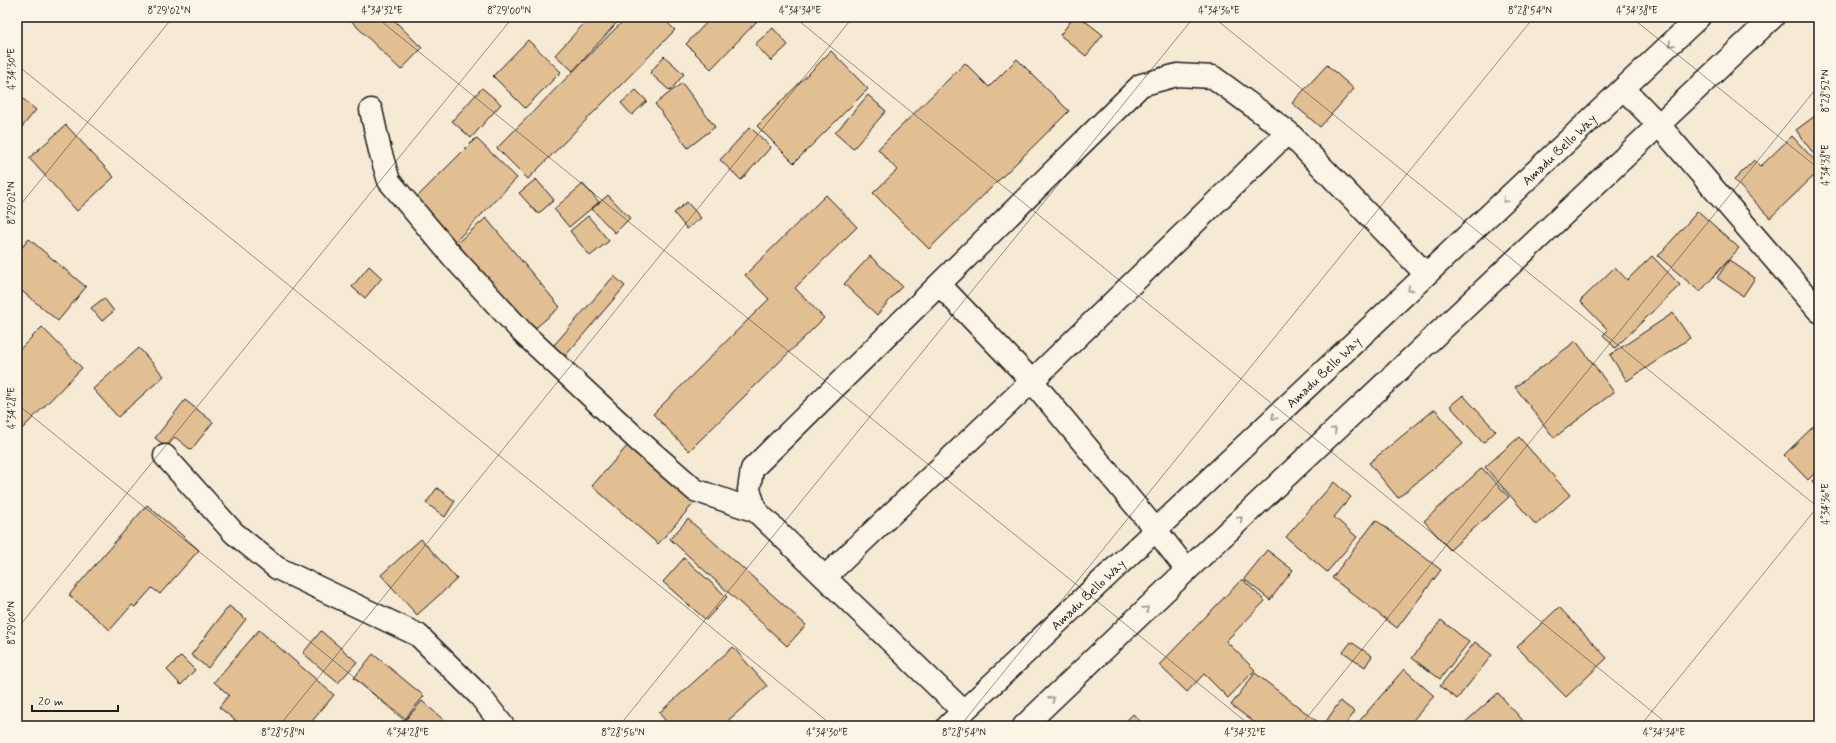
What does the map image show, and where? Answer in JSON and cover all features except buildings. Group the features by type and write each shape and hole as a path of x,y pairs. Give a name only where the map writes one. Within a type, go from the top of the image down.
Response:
{"main road":[{"name":"Amadu Bello Way","path":"956,719 1155,529 1699,17"},
{"path":"1024,726 1658,124 1773,17"},
{"path":"756,511 749,490 752,469 1141,85 1177,75 1214,77 1288,132 1426,274"},
{"path":"1624,89 1658,124 1819,311"},
{"path":"371,110 380,151 389,181 453,257 523,333 639,441 695,490 756,511 825,578 956,719"},
{"path":"825,578 1032,381 1288,132"},
{"path":"940,285 1032,381 1155,529 1187,570"},
{"path":"165,456 234,533 277,568 418,635 480,696 503,726"}]}
